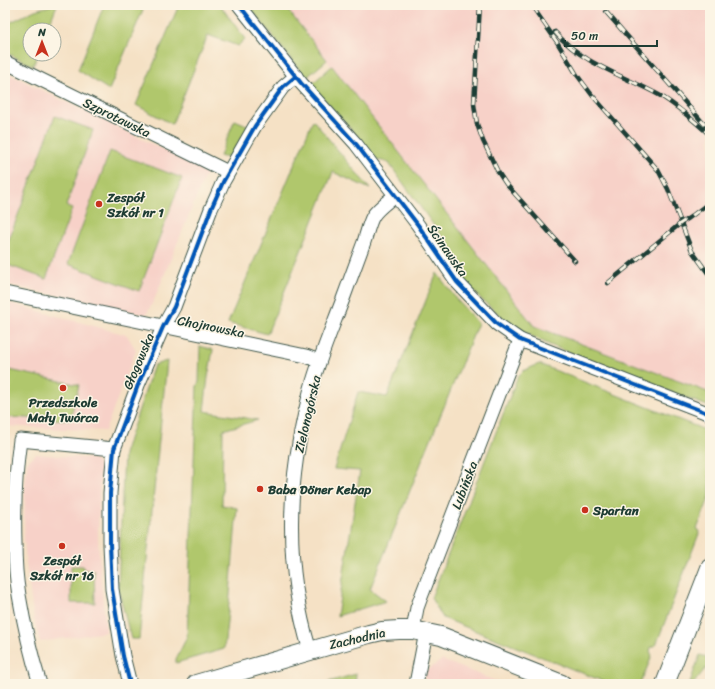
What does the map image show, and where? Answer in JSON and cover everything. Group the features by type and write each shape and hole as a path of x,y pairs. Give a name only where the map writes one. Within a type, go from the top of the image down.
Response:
{"street":[{"name":"Ścinawska","path":"240,5 301,83 356,144 418,225 457,282 497,324 520,340 710,414"},
{"name":"Szprotawska","path":"5,62 228,172"},
{"name":"Głogowska","path":"130,684 123,656 112,589 110,493 114,449 138,385 163,327 174,307 211,209 228,172 255,126 270,104 283,87 296,76"},
{"name":"Zielonogórska","path":"310,651 298,606 291,537 291,513 299,438 309,395 320,361 374,215 395,195"},
{"name":"Chojnowska","path":"5,293 306,356 320,361"},
{"name":"Lubińska","path":"416,684 419,631 417,608 520,340"},
{"path":"40,684 28,641 18,594 14,504 16,467 20,440 114,449"},
{"path":"665,684 710,568"},
{"name":"Zachodnia","path":"196,684 382,631 399,630 419,631 441,636 562,684"}],"shaded area":[{"path":"284,5 710,5 710,393 534,327"},
{"name":"Zespół Szkół nr 1","path":"5,72 207,171 154,300 146,315 5,284"},
{"name":"Przedszkole Mały Twórca","path":"5,302 127,335 136,350 105,431 5,426"},
{"name":"Zespół Szkół nr 16","path":"36,454 94,459 100,467 98,537 106,632 40,642 34,619 24,540 27,462"},
{"path":"442,660 503,684 424,684 426,671"}],"green space":[{"path":"57,5 50,22 22,22 22,60 5,52 5,25 35,10"},
{"path":"104,5 145,5 109,90 78,70"},
{"path":"179,5 220,5 245,39 238,46 208,35 172,124 136,105"},
{"path":"248,5 284,5 327,60 306,78"},
{"path":"25,62 35,62 33,66"},
{"path":"332,66 534,326 710,393 710,407 550,345 514,327 482,300 462,278 463,266 388,162 377,160 313,87 314,82"},
{"path":"55,116 93,130 66,206 72,209 46,279 5,264 5,250"},
{"path":"235,120 249,126 230,157 220,156 221,153"},
{"path":"313,120 370,189 333,172 267,334 228,323"},
{"path":"110,151 182,178 139,291 68,264"},
{"path":"437,273 457,300 478,323 370,589 386,601 337,616 360,471 334,469 358,392 387,397"},
{"path":"200,346 213,350 204,411 258,420 223,430 222,505 237,508 224,649 176,663 176,659 187,637 197,386 199,382"},
{"path":"167,361 139,639 131,639 118,588 124,454 154,365"},
{"name":"Spartan","path":"539,364 710,432 710,496 697,529 700,531 656,645 651,647 650,651 652,656 640,684 610,684 443,618 431,598 518,376 523,371"},
{"path":"5,369 79,385 70,420 5,417"},
{"path":"71,566 83,566 84,570 94,570 95,603 71,603"},
{"path":"700,655 710,658 710,667 705,669 693,684 690,682"},
{"path":"356,674 355,684 321,684"}],"railway":[{"path":"480,5 474,104 477,124 483,141 498,172 506,184 575,261"},
{"path":"532,6 557,42 577,75 592,95 658,170 668,189 692,251 710,276"},
{"path":"606,12 705,125"},
{"path":"555,32 578,53 591,61 666,99 710,135"},
{"path":"608,283 681,223 710,202"}],"cycle path":[{"path":"239,5 301,83 356,144 418,225 457,282 497,324 520,340 710,414"},
{"path":"130,684 123,656 112,589 110,493 114,449 138,385 163,327 174,307 211,209 223,182 255,126 283,87 296,76"}],"place":[{"name":"Zespół Szkół nr 1","path":"99,204"},
{"name":"Przedszkole Mały Twórca","path":"63,388"},
{"name":"Baba Döner Kebap","path":"260,489"},
{"name":"Spartan","path":"585,510"},
{"name":"Zespół Szkół nr 16","path":"62,546"}]}
